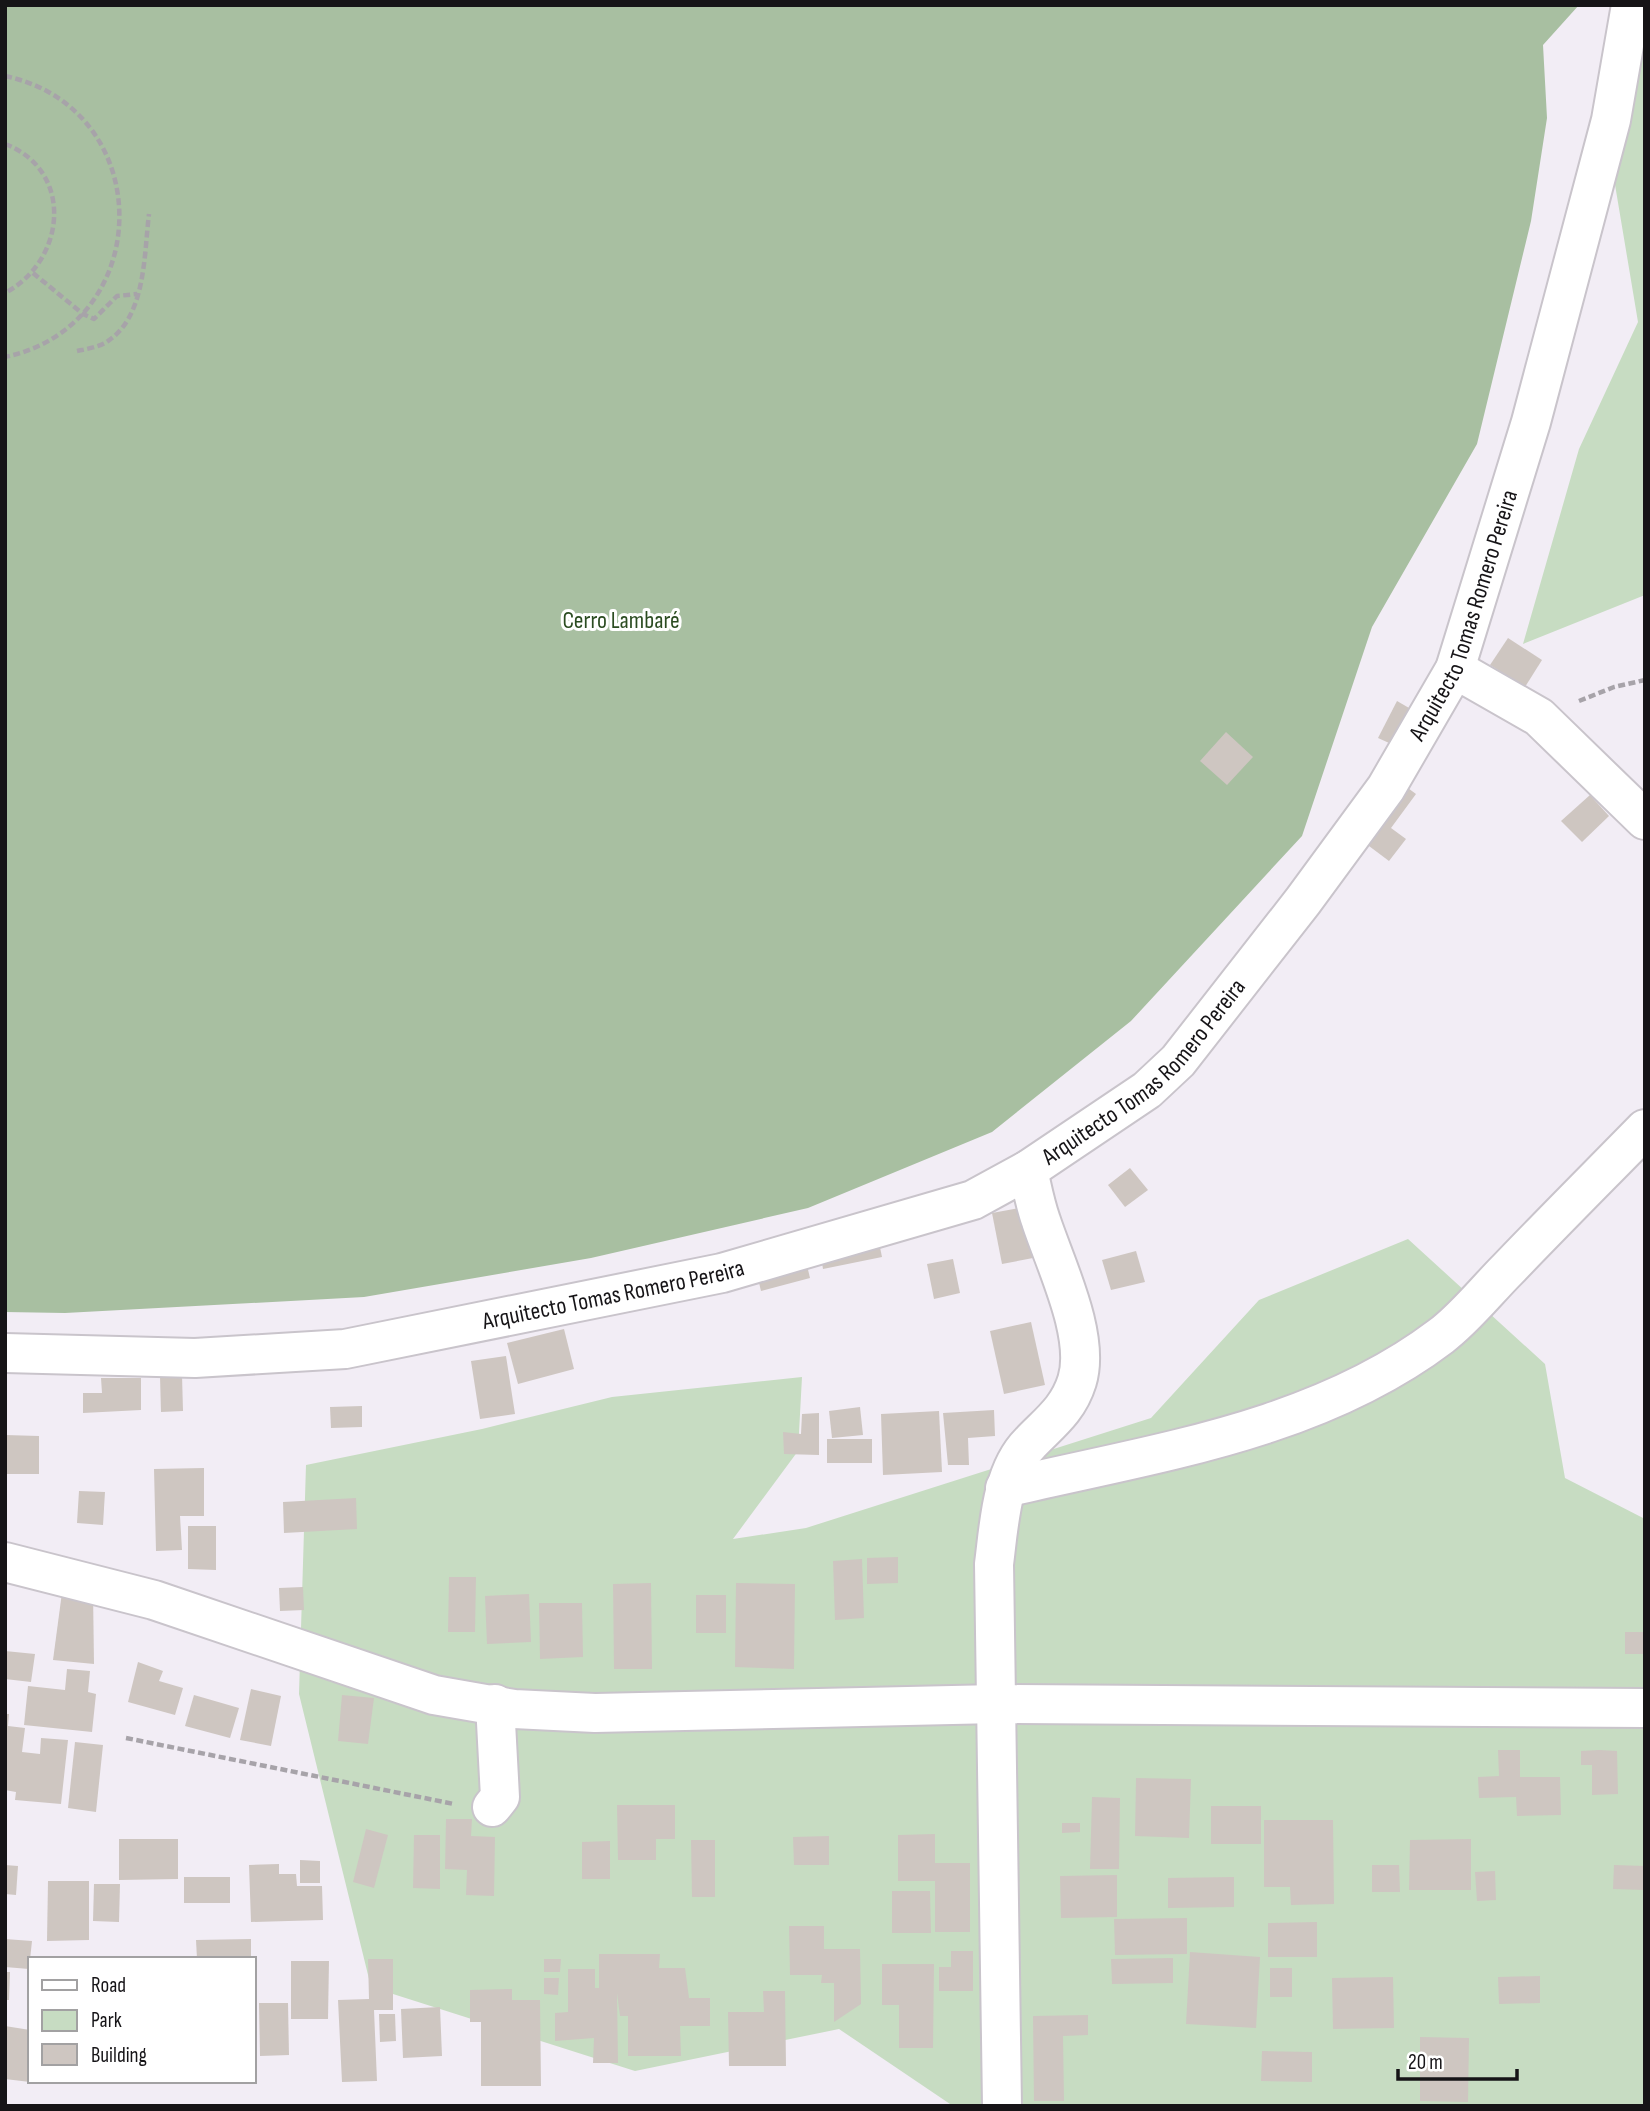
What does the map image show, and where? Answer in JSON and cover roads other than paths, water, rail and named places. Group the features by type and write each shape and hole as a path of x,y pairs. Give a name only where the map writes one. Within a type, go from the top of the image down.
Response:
{"street":[{"name":"Arquitecto Tomas Romero Pereira","path":"5,1353 195,1358 345,1349 722,1272 973,1200 1028,1170 1147,1090 1178,1061 1263,954 1386,788 1455,669 1531,422 1611,120 1631,5"},
{"path":"1455,669 1539,718 1645,820"},
{"path":"1005,1488 1159,1454 1282,1419 1391,1369 1442,1335 1645,1129"},
{"path":"1002,2106 993,1564 1005,1488 1029,1444 1057,1420 1077,1381 1080,1360 1069,1300 1040,1219 1028,1170"},
{"path":"5,1562 153,1600 434,1695 514,1709 594,1713 997,1704 1645,1709"},
{"path":"492,1807 500,1797 495,1704"}],"park label":[{"name":"Cerro Lambaré","path":"621,620"}]}
